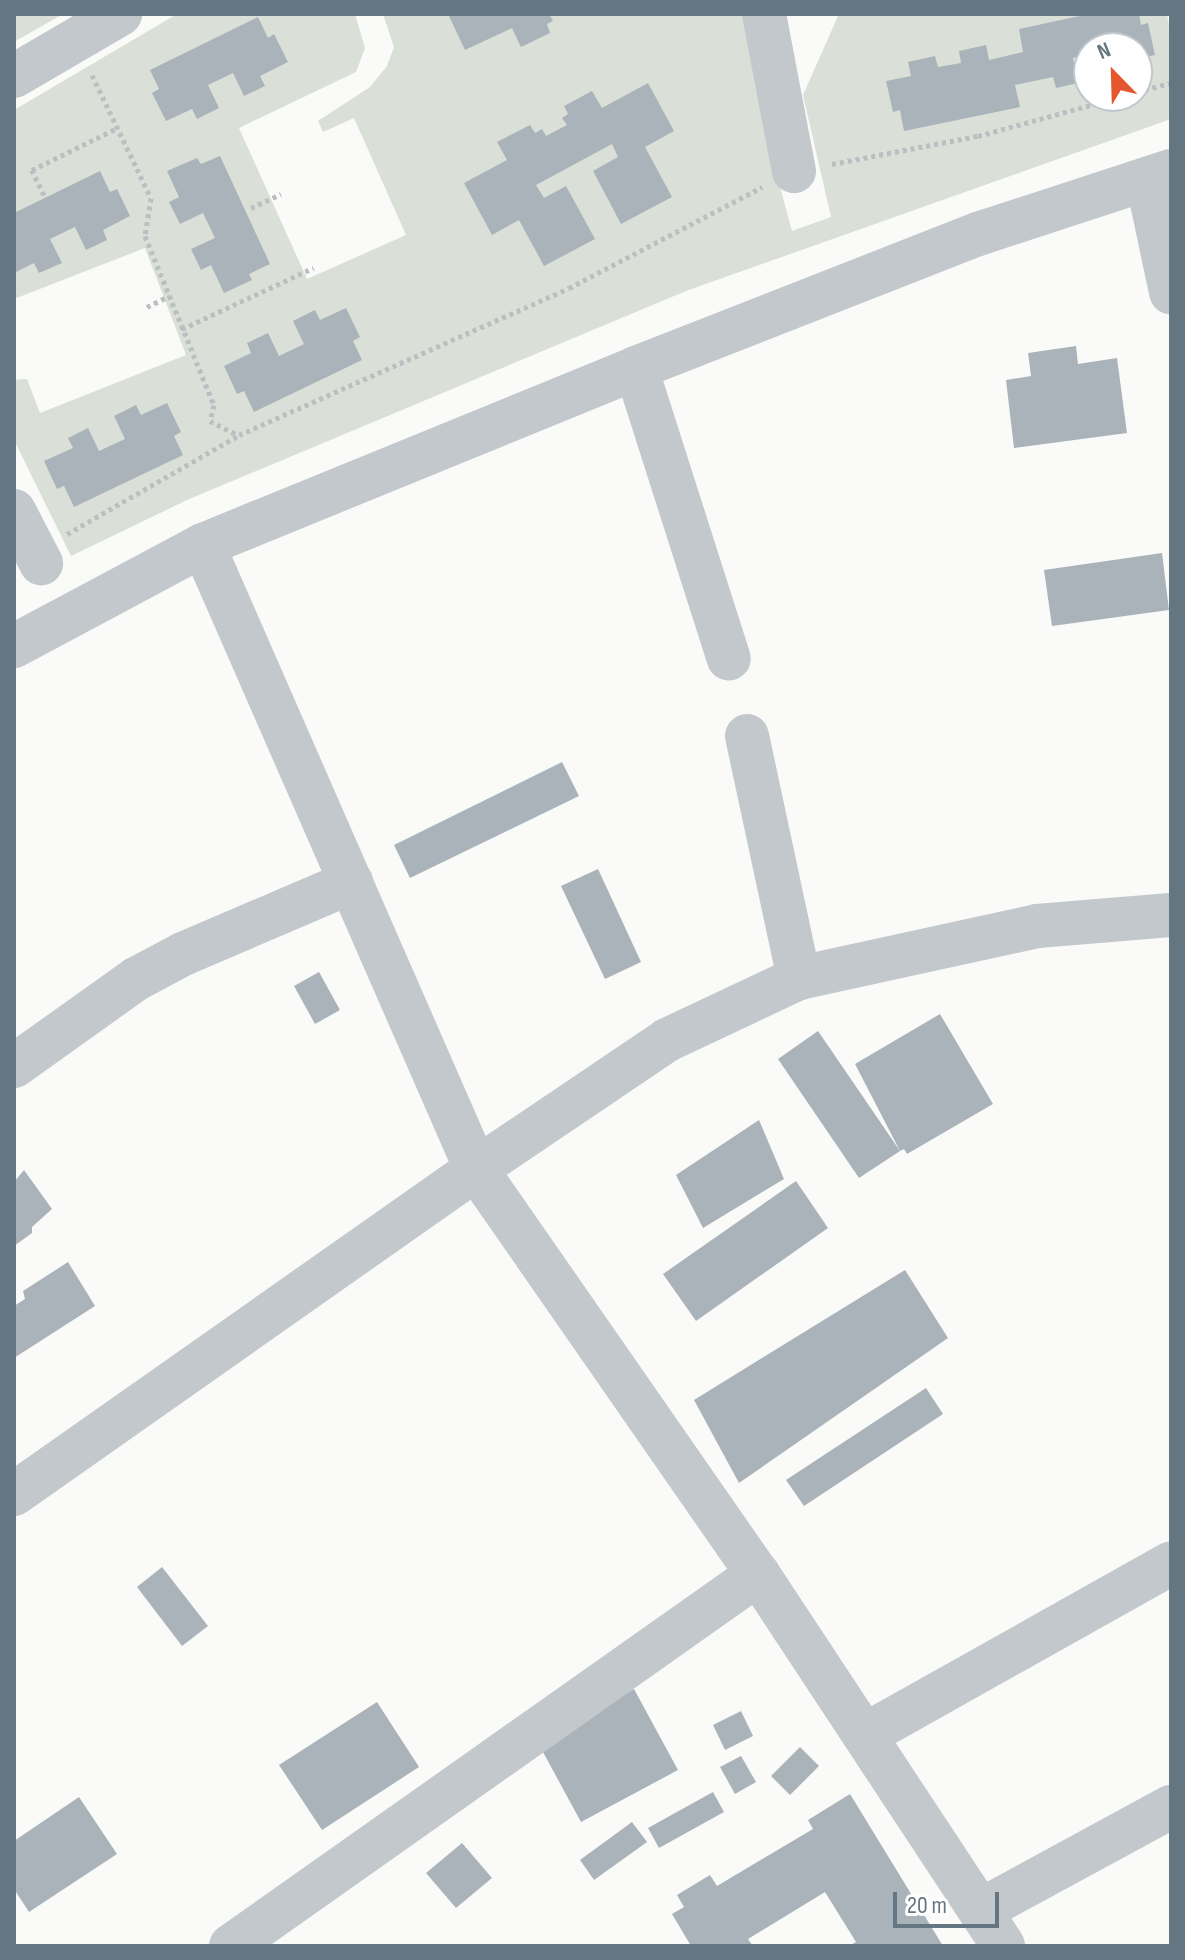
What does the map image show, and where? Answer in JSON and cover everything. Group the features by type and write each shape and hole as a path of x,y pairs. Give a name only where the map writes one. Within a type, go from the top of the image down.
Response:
{"street":[{"path":"14,76 120,14"},
{"path":"765,14 794,171"},
{"path":"14,646 203,545 636,368 978,234 1159,175 1171,292"},
{"path":"636,368 729,659"},
{"path":"14,511 38,558"},
{"path":"203,545 476,1169 758,1574 992,1928 1171,1807"},
{"path":"747,736 799,978"},
{"path":"14,1066 148,973 183,954 351,882"},
{"path":"14,1494 476,1169 667,1040 799,978 1037,926 1171,915"},
{"path":"865,1735 1171,1563"},
{"path":"231,1946 758,1574"}],"path":[{"path":"74,40 151,198 145,236 214,405 210,421 239,435"},
{"path":"38,558 239,435 569,288 794,171 978,136 1073,110"},
{"path":"44,195 32,170 117,128"},
{"path":"251,208 281,194"},
{"path":"182,329 313,268"},
{"path":"147,307 169,296"}],"shaded area":[{"path":"14,14 63,14 14,42"},
{"path":"177,14 355,14 365,48 356,72 239,128 307,279 406,235 354,118 323,132 318,121 370,87 387,66 394,47 383,14 748,14 771,154 792,231 831,217 803,95 838,16 1167,14 1171,37 1171,119 686,291 187,500 71,556 14,440 14,380 27,379 40,413 186,355 145,248 14,299 14,110"}],"building":[{"path":"448,14 549,14 553,21 547,24 550,33 521,47 512,28 465,50"},
{"path":"1089,14 1139,14 1141,25 1148,23 1150,32 1073,32 1073,84 1056,88 1053,77 1015,85 1020,107 904,131 900,110 893,112 886,81 911,76 908,62 935,56 938,67 961,63 959,51 986,45 989,60 1023,52 1019,29"},
{"path":"258,17 268,38 274,34 288,62 260,76 265,86 244,96 233,73 208,85 219,108 197,119 192,109 166,121 152,93 159,89 150,70"},
{"path":"648,83 674,131 645,147 672,197 621,224 593,171 618,157 612,144 536,185 544,198 566,186 595,239 544,266 519,220 492,235 464,183 507,160 497,142 530,125 535,133 542,129 546,136 567,125 562,118 568,114 564,106 592,91 602,108"},
{"path":"220,156 270,264 249,274 252,280 224,293 211,265 201,270 191,249 215,238 203,213 180,224 169,202 179,197 167,171 197,158 201,164"},
{"path":"100,171 110,192 117,189 130,216 103,230 107,240 86,250 75,227 50,239 62,263 39,273 34,263 14,273 14,213"},
{"path":"346,308 360,337 353,341 362,360 254,412 244,391 237,394 224,366 251,353 247,343 268,333 279,356 304,344 293,321 315,310 320,320"},
{"path":"1076,346 1078,364 1117,358 1127,433 1014,448 1006,380 1031,376 1028,353"},
{"path":"167,403 181,432 174,436 183,455 74,507 64,486 57,489 44,461 73,448 68,438 88,428 99,451 125,439 114,416 136,405 141,415"},
{"path":"1162,553 1169,610 1052,626 1044,570"},
{"path":"562,762 579,796 410,878 394,845"},
{"path":"598,869 641,962 605,979 561,886"},
{"path":"319,972 340,1010 315,1024 294,986"},
{"path":"940,1014 993,1104 907,1154 904,1149 900,1151 855,1064"},
{"path":"818,1031 900,1151 859,1178 778,1059"},
{"path":"759,1120 784,1179 703,1228 676,1175"},
{"path":"24,1170 52,1209 32,1227 32,1233 14,1246 14,1182"},
{"path":"796,1181 828,1228 696,1321 663,1274"},
{"path":"68,1262 95,1306 14,1358 14,1306 25,1299 23,1291"},
{"path":"905,1270 948,1338 739,1483 694,1400"},
{"path":"926,1388 943,1414 804,1506 786,1480"},
{"path":"162,1567 208,1626 182,1646 137,1587"},
{"path":"634,1689 678,1770 581,1822 537,1741"},
{"path":"377,1702 419,1767 322,1830 279,1765"},
{"path":"741,1711 753,1736 725,1750 713,1725"},
{"path":"800,1747 819,1766 790,1795 771,1776"},
{"path":"741,1756 756,1782 735,1794 720,1767"},
{"path":"713,1792 724,1812 659,1848 648,1828"},
{"path":"850,1794 943,1946 849,1946 856,1942 825,1892 748,1939 753,1946 691,1946 672,1914 684,1907 677,1895 710,1875 717,1886 813,1829 808,1820"},
{"path":"79,1797 117,1854 29,1912 14,1889 14,1841"},
{"path":"632,1822 647,1842 594,1880 580,1860"},
{"path":"462,1843 492,1878 456,1908 426,1873"}]}
